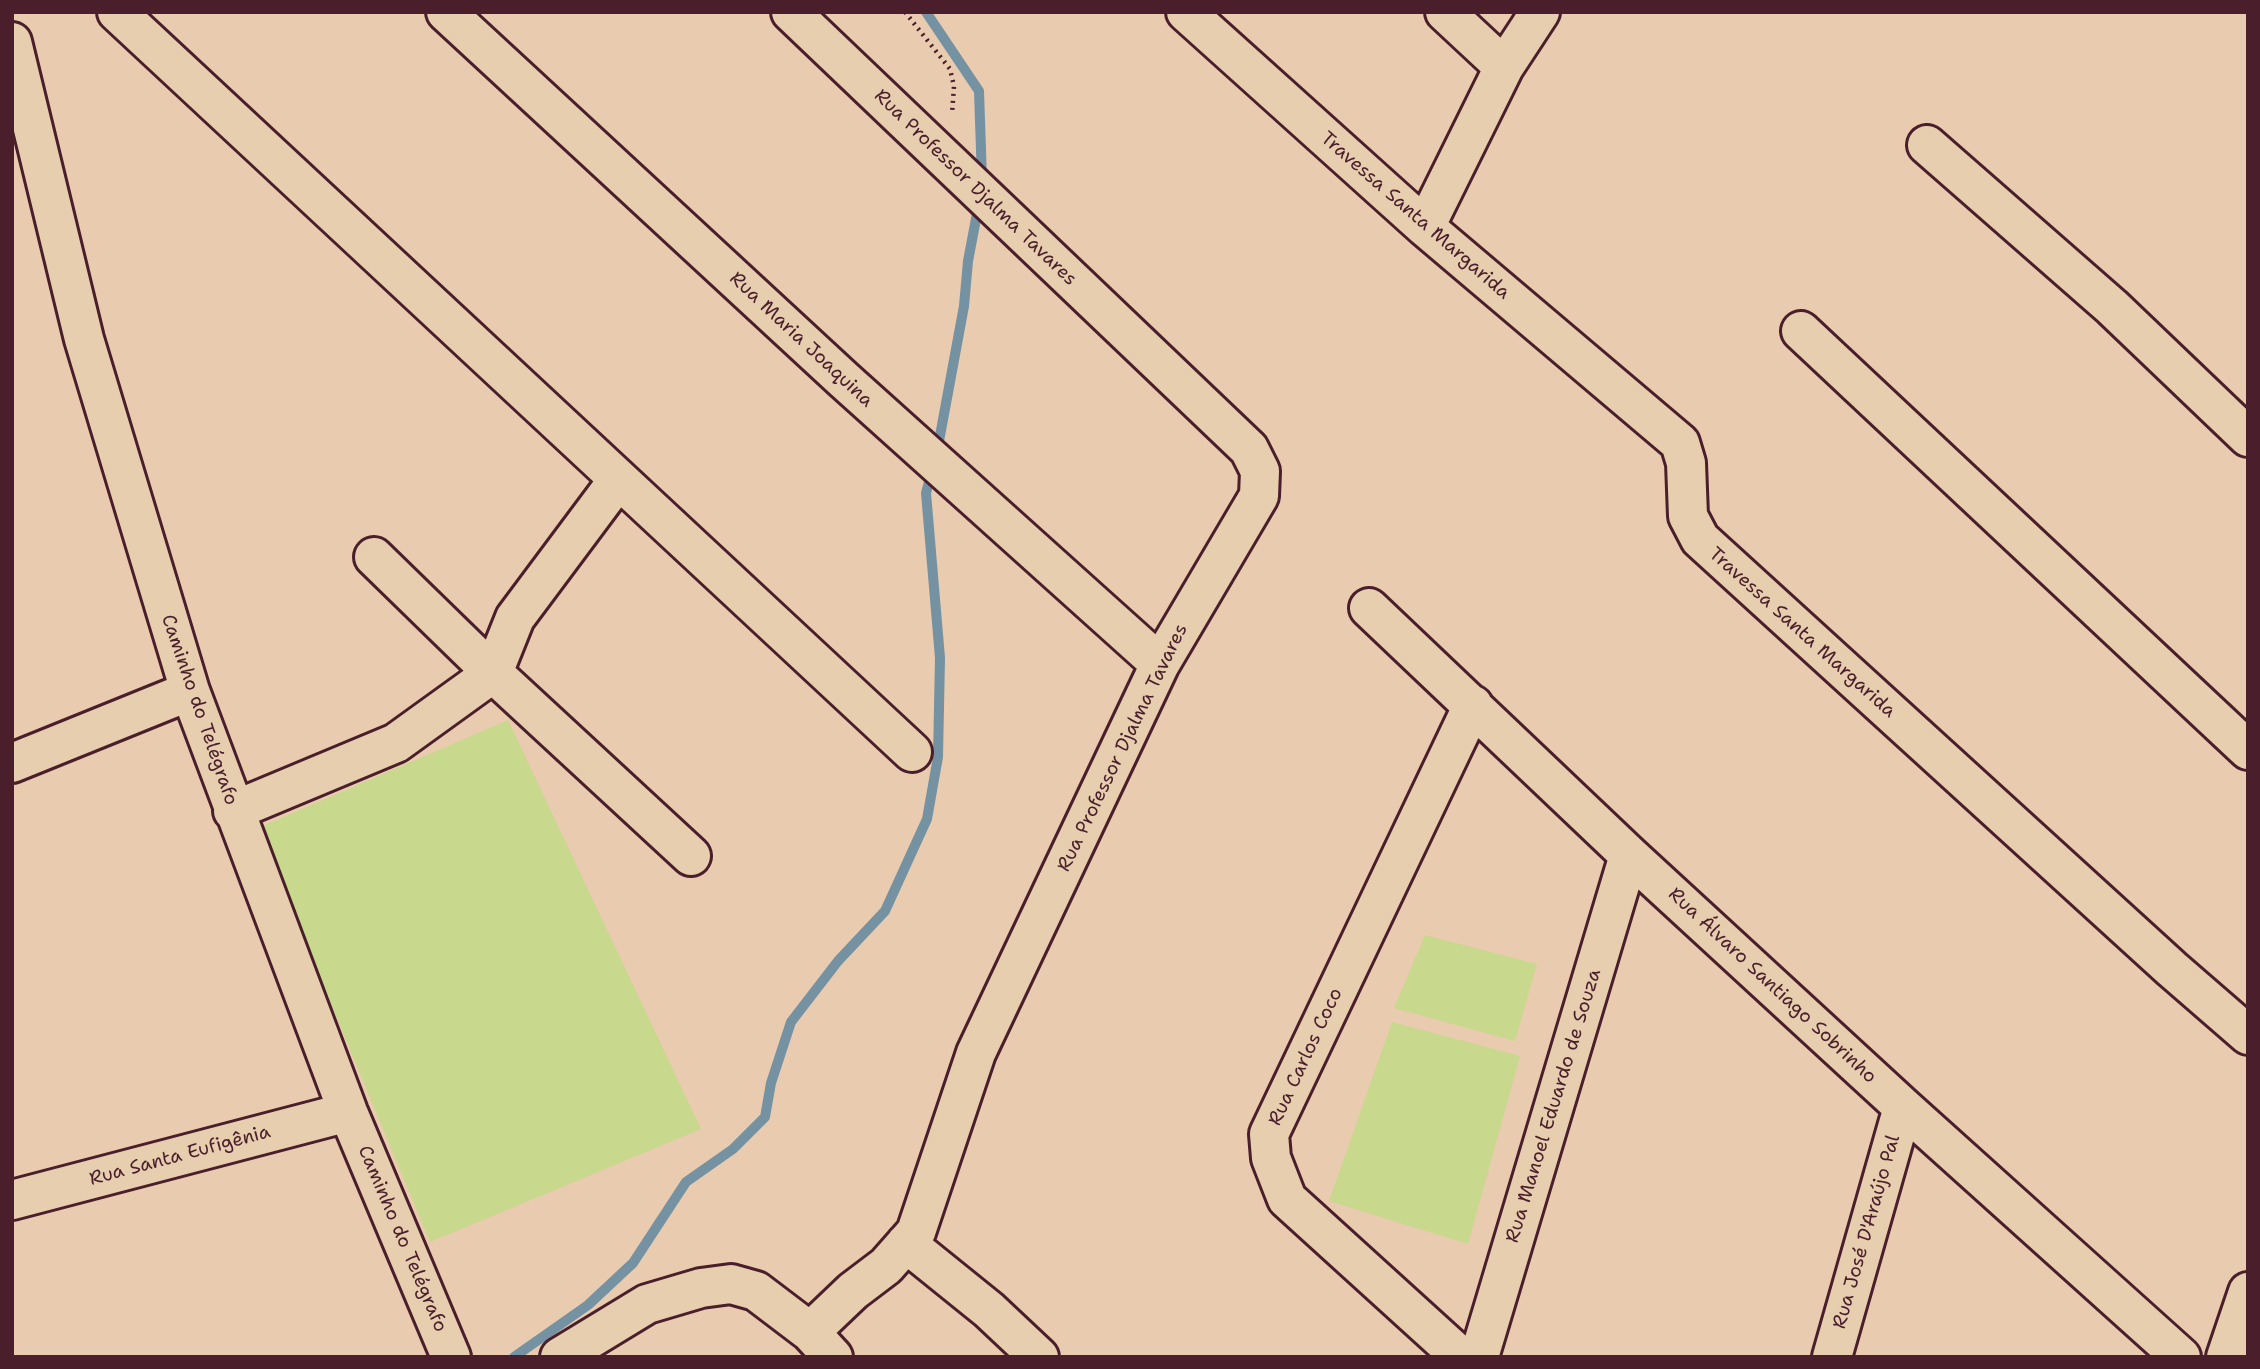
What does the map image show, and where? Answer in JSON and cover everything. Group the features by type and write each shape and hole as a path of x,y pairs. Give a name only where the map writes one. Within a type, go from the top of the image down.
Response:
{"street":[{"path":"117,12 912,752"},
{"name":"Rua Maria Joaquina","path":"446,12 844,380 1160,664"},
{"name":"Rua Professor Djalma Tavares","path":"791,12 1249,449 1260,471 1259,496 1160,664 976,1053 916,1232 886,1266 853,1291 821,1345"},
{"name":"Travessa Santa Margarida","path":"1186,12 1425,227 1680,443 1686,463 1688,516 1700,539 2248,1035"},
{"path":"1444,12 1504,67"},
{"path":"1425,227 1504,67 1540,12"},
{"name":"Caminho do Telégrafo","path":"12,42 84,339 190,691 348,1112 451,1357"},
{"path":"1927,145 2112,307 2248,437"},
{"path":"1801,331 2248,750"},
{"path":"233,811 396,743 493,673 515,618 618,481"},
{"path":"374,557 493,673 691,856"},
{"name":"Rua Álvaro Santiago Sobrinho","path":"1369,608 1629,855 2181,1357"},
{"path":"12,763 190,691"},
{"name":"Rua Carlos Coco","path":"1461,1357 1287,1199 1271,1158 1269,1134 1473,705"},
{"name":"Rua Manoel Eduardo de Souza","path":"1479,1357 1629,855"},
{"name":"Rua José D'Araújo Pal","path":"1832,1357 1903,1107"},
{"name":"Rua Santa Eufigênia","path":"12,1200 348,1112"},
{"path":"906,1243 989,1310 1039,1357"},
{"path":"560,1357 647,1304 701,1288 731,1284 756,1290 821,1345"},
{"path":"2225,1357 2248,1292"}],"path":[{"path":"905,12 950,69 954,86 950,163"}],"green space":[{"path":"508,720 701,1129 430,1242 258,828"},
{"path":"1425,935 1537,964 1515,1041 1394,1008"},
{"path":"1392,1022 1520,1056 1468,1244 1329,1201"}],"waterway":[{"path":"926,12 979,91 982,180"},
{"path":"937,452 964,306 968,261 979,203"},
{"path":"514,1357 588,1305 633,1263 686,1182 733,1149 765,1117 771,1083 791,1022 838,961 885,911 927,819 938,757 940,658 926,493 932,471"}]}
